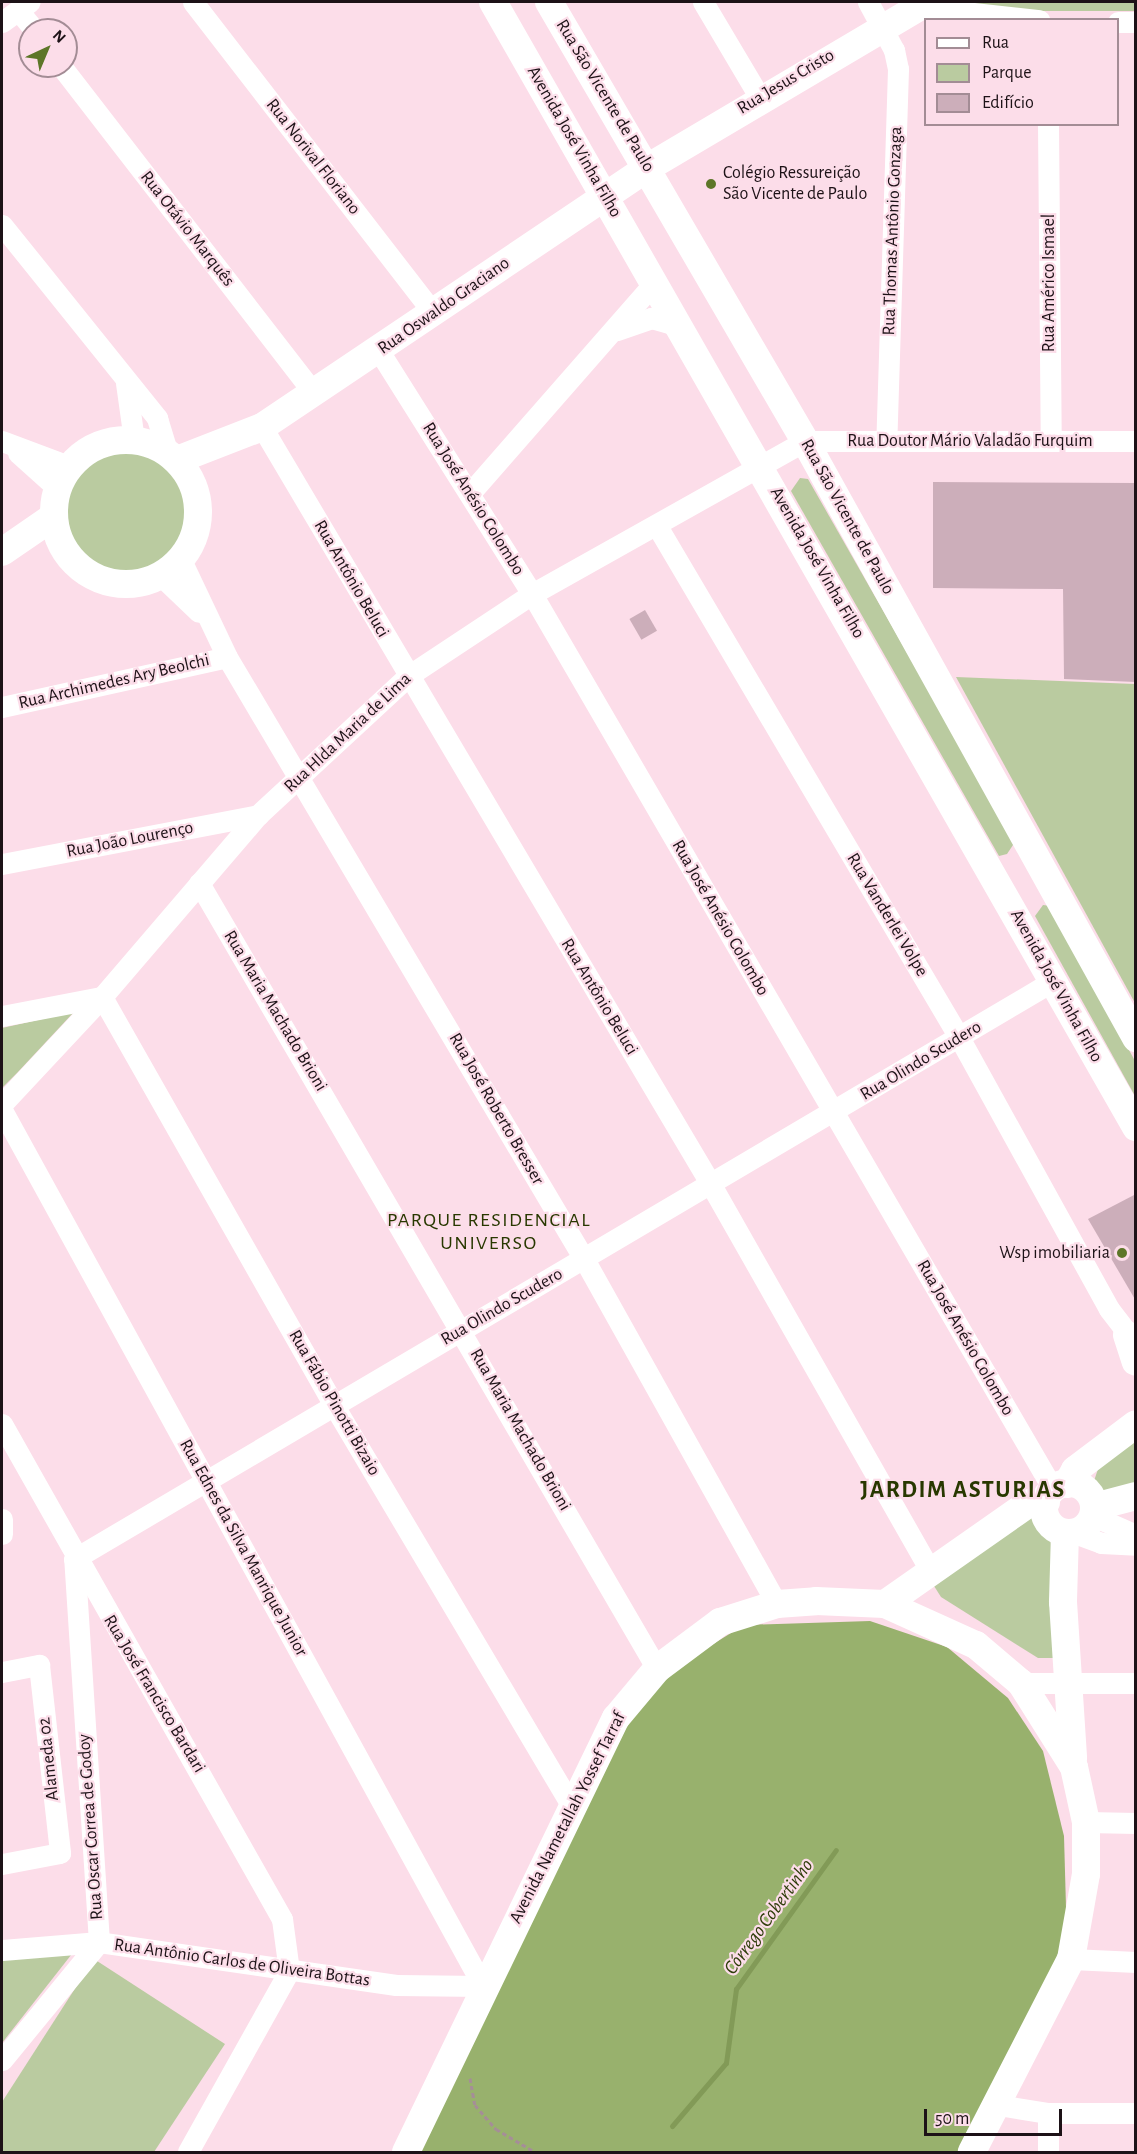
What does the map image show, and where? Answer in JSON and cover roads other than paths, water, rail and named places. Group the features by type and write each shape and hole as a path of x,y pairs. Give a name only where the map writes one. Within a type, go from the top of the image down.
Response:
{"street":[{"name":"Rua Norival Floriano","path":"193,2 434,312"},
{"name":"Avenida José Vinha Filho","path":"493,2 761,464 1136,1127"},
{"name":"Rua São Vicente de Paulo","path":"549,2 806,441 1034,859 1136,1038"},
{"path":"703,2 760,98"},
{"name":"Rua Jesus Cristo","path":"648,168 760,98 875,13 923,4"},
{"path":"923,4 1024,18"},
{"name":"Rua Thomas Antônio Gonzaga","path":"875,13 898,69 886,441"},
{"path":"1119,22 1136,22"},
{"name":"Rua Otávio Marquês","path":"71,78 313,392"},
{"name":"Rua Américo Ismael","path":"1048,126 1051,441"},
{"name":"Rua Oswaldo Graciano","path":"194,487 250,433 379,351 648,168"},
{"path":"2,225 157,418 173,457 194,487 198,525 171,568 118,584 78,566 64,549 53,516 63,477 98,445 134,440 173,457"},
{"path":"471,492 654,283"},
{"path":"605,339 627,323 651,318 680,326"},
{"name":"Rua José Anésio Colombo","path":"379,351 471,492 532,594 1055,1492"},
{"path":"125,379 134,440"},
{"name":"Rua Oswaldo Graciano","path":"173,457 250,433"},
{"name":"Rua Antônio Beluci","path":"250,433 408,676 710,1183 930,1570"},
{"name":"Rua Doutor Mário Valadão Furquim","path":"806,441 1136,441"},
{"name":"Rua Hlda Maria de Lima","path":"2,1104 102,997 258,815 302,778 408,676 532,594 657,526 761,464 806,441"},
{"path":"5,443 63,477"},
{"path":"2,553 53,516"},
{"name":"Rua Vanderlei Volpe","path":"657,526 960,1039 1109,1310 1133,1333"},
{"path":"2,553 64,549"},
{"name":"Rua José Roberto Bresser","path":"171,568 206,618 227,657 302,778 584,1259 777,1604"},
{"name":"Rua Archimedes Ary Beolchi","path":"2,707 227,657"},
{"name":"Rua João Lourenço","path":"2,864 258,815"},
{"path":"998,882 1034,859"},
{"name":"Rua Maria Machado Brioni","path":"199,883 462,1329 657,1669"},
{"path":"1018,917 1053,892"},
{"name":"Rua Olindo Scudero","path":"74,1559 333,1404 960,1039 1053,981"},
{"path":"2,1016 102,997"},
{"name":"Rua Fábio Pinotti Bizaio","path":"102,997 333,1404 571,1806"},
{"name":"Rua Ednes da Silva Manrique Junior","path":"2,1110 483,1986"},
{"path":"1133,1333 1136,1362"},
{"name":"Rua José Francisco Bardari","path":"2,1424 74,1559 254,1864 282,1919 289,1971"},
{"path":"1136,1424 1075,1470 1055,1492 1048,1521 1082,1522 1136,1535"},
{"path":"885,1604 930,1570 1029,1503 1055,1492 1088,1493 1049,1677 1074,1767"},
{"path":"1082,1522 1136,1496"},
{"path":"1082,1522 1101,1543 1136,1545"},
{"name":"Rua Oscar Correa de Godoy","path":"2,2060 99,1942 74,1559"},
{"name":"Avenida Nametallah Yossef Tarraf","path":"406,2152 483,1986 616,1718 657,1669 720,1622 777,1604 885,1604 1049,1677 1074,1767 1086,1822 1086,1874 1071,1959 972,2152"},
{"name":"Alameda 02","path":"2,1672 39,1665 60,1854 2,1863"},
{"path":"1049,1677 1136,1683"},
{"path":"1086,1822 1136,1822"},
{"name":"Rua Antônio Carlos de Oliveira Bottas","path":"2,1950 99,1942 396,1985 483,1986"},
{"path":"1071,1959 1136,1962"},
{"path":"188,2152 289,1971"},
{"path":"998,2105 1048,2113 1136,2113"},
{"path":"1048,2113 1048,2152"}],"waterway":[{"name":"Córrego Cobertinho","path":"672,2126 726,2063 736,1989 836,1850"}],"place":[{"name":"Colégio Ressureição São Vicente de Paulo","path":"711,184"},
{"name":"Wsp imobiliaria","path":"1122,1253"}],"district":[{"name":"PARQUE RESIDENCIAL UNIVERSO","path":"489,1232"},
{"name":"JARDIM ASTURIAS","path":"963,1491"}]}
